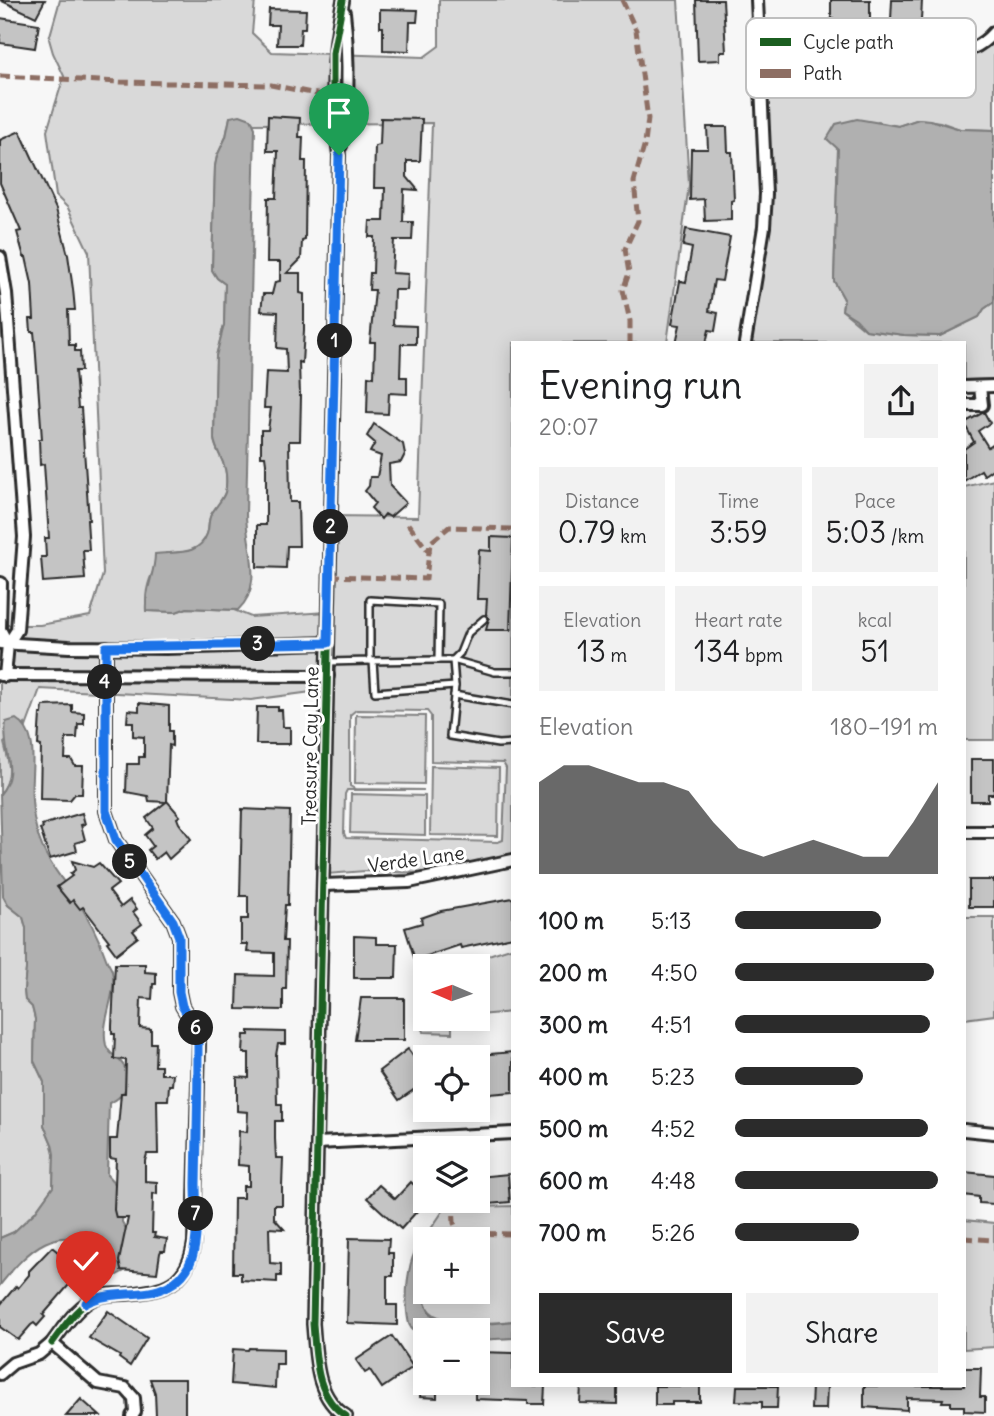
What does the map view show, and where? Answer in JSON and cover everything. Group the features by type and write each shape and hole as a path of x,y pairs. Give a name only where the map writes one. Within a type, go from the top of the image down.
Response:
{"street":[{"name":"Treasure Cay Lane","path":"343,0 348,52 348,100 339,155 313,1324 316,1361 326,1397 346,1416"},
{"path":"757,0 758,18"},
{"path":"976,47 994,32"},
{"path":"745,341 764,227 766,194 762,98"},
{"path":"0,257 6,293 23,537 17,630 4,643"},
{"path":"966,387 994,387"},
{"path":"966,405 982,405 980,387"},
{"path":"18,587 1,583 0,629 4,643 2,675 328,676"},
{"path":"4,643 106,647 328,643"},
{"path":"0,1374 13,1363 40,1354 86,1303 98,1297 153,1291 167,1287 179,1279 188,1269 194,1242 196,1029 182,1006 179,992 179,937 173,921 116,840 106,811 106,647"},
{"path":"966,832 994,832"},
{"name":"Verde Lane","path":"323,884 410,882 511,860"},
{"path":"966,1130 994,1133"},
{"path":"317,1143 511,1133"},
{"path":"52,1343 98,1383 125,1388 134,1398 135,1412 132,1416"}],"lane":[{"path":"438,660 439,604 370,600 375,692 455,686"},
{"path":"484,619 468,633 460,653 453,660 455,686 450,736 498,744 511,743"},
{"path":"328,662 453,660 495,672 511,672"},
{"path":"454,695 511,705"}],"shaded area":[{"path":"60,0 255,0 252,33 272,52 424,57 439,46 439,0 678,0 689,185 667,341 511,341 511,854 421,873 365,871 327,874 327,690 251,700 40,689 26,727 25,724 4,743 9,776 0,794 0,625 40,625 90,616 103,574 89,252 68,208 56,196 47,131 64,76 49,39","holes":["230,117 251,119 253,124 432,123 418,517 330,516 327,612 251,617 234,610 187,608 176,612 147,611 148,587 157,565 166,553 184,552 200,545 208,532 210,516 226,488 225,469 214,439 216,356 224,325 225,284 212,270 215,166","356,710 427,711 431,716 431,761 503,763 506,768 503,840 346,838 344,833 347,790 424,790 355,789 350,786 350,715"]},
{"path":"994,39 994,130 960,129 919,119 898,126 878,122 838,149 834,281 844,299 842,310 866,330 904,335 940,336 979,317 984,309 994,302 994,379 966,380 966,341 744,341 758,271 763,98 976,98 977,48"},
{"path":"240,115 251,119 255,128 246,514 252,565 251,589 238,610 187,608 176,612 146,611 155,554 185,552 198,546 207,534 210,516 226,488 225,469 214,439 216,356 224,325 225,284 212,270 215,166 230,117"},
{"path":"857,119 898,126 919,119 960,129 994,130 994,302 984,309 979,317 940,336 904,335 866,330 842,310 844,299 834,281 838,149 827,139 836,124"},
{"path":"994,480 994,740 966,740 966,487"},
{"path":"356,715 425,716 424,784 355,783"},
{"path":"16,719 24,726 32,744 33,807 42,846 97,935 112,971 113,989 105,1026 106,1045 124,1067 128,1079 125,1091 109,1103 107,1175 120,1189 123,1199 122,1222 132,1239 126,1270 117,1275 107,1271 104,1250 87,1241 58,1238 33,1250 0,1285 0,1238 14,1232 35,1212 53,1187 54,1154 44,1125 44,1082 34,1061 35,1019 32,1007 25,1000 26,928 23,917 8,905 3,896 0,794 9,777 6,722"},
{"path":"431,766 499,768 498,836 430,835"},
{"path":"351,794 425,796 425,835 350,833"},
{"path":"0,854 3,896 8,905 23,917 26,928 25,1000 32,1007 35,1019 34,1061 44,1082 44,1125 54,1154 53,1187 35,1212 14,1232 0,1238"},
{"path":"966,917 994,917 994,1015 966,1019"},
{"path":"511,948 511,1012 490,1014 490,954"},
{"path":"452,1031 452,1033 424,1032"},
{"path":"511,1206 511,1321 490,1323 490,1318 441,1318 428,1309 425,1304 490,1304 490,1227 432,1227 442,1213 490,1213 490,1207"},
{"path":"966,1220 994,1223 994,1347 966,1349"},
{"path":"413,1258 413,1304 426,1304 436,1318 413,1318 413,1330 407,1315 410,1266"},
{"path":"511,1321 511,1338 490,1339 490,1323"}],"building":[{"path":"0,0 45,0 36,17"},
{"path":"696,0 723,0 726,52 720,52 720,60 698,61"},
{"path":"831,0 870,0 870,18 831,18"},
{"path":"892,0 922,0 921,18 891,18"},
{"path":"269,9 306,10 300,45 277,45 278,25 268,25"},
{"path":"380,9 418,10 417,22 410,22 409,51 383,50"},
{"path":"0,18 39,24 35,48 0,43"},
{"path":"268,116 300,118 299,137 303,137 302,161 306,161 305,240 302,241 301,259 287,273 300,273 300,293 304,294 304,330 302,363 299,362 300,441 289,441 290,502 298,502 299,546 287,546 286,568 257,567 257,525 266,525 266,463 265,456 261,456 261,430 268,430 271,408 264,408 266,372 287,373 286,349 277,348 278,312 261,311 263,294 272,294 275,282 280,281 280,262 267,262 268,198 276,198 278,151 267,151"},
{"path":"381,118 422,119 420,161 407,161 407,177 418,190 404,189 403,222 413,222 412,240 394,240 392,273 408,274 407,290 394,290 393,325 416,326 416,344 401,344 400,377 407,377 407,394 389,393 388,414 367,413 368,376 374,377 375,342 370,342 375,290 369,290 370,273 373,273 374,237 369,237 370,221 384,221 385,188 374,188 375,146 380,145"},
{"path":"707,127 727,127 728,152 732,152 734,200 731,201 731,220 705,221 704,199 690,200 691,149 708,149"},
{"path":"20,131 56,209 68,255 73,289 75,310 68,310 69,345 75,345 75,351 80,351 81,371 75,371 78,408 81,408 89,520 89,550 83,550 85,579 43,582 41,557 46,557 45,538 49,538 44,464 40,465 39,439 42,439 35,342 30,319 34,319 32,284 17,232 21,231 0,183 0,140"},
{"path":"686,229 730,237 722,281 714,280 709,311 718,313 715,331 709,330 706,341 676,341 680,325 672,324 680,281 686,282 692,248 683,246"},
{"path":"984,412 990,423 978,431 988,447 994,443 994,468 984,475 981,470 966,480 966,448 974,442 966,422"},
{"path":"374,424 403,444 405,454 401,462 389,464 390,486 406,503 390,517 385,514 381,519 371,508 375,503 365,491 370,477 377,477 381,456 370,452 375,443 367,436"},
{"path":"491,537 511,538 510,630 486,630 489,619 486,614 487,599 477,599 479,550 491,551"},
{"path":"139,703 169,706 172,746 169,745 167,801 180,816 177,818 179,823 191,839 169,859 164,852 155,859 148,850 153,846 145,835 153,828 146,818 166,802 149,801 148,796 126,792 127,764 139,764 139,757 144,757 144,737 133,736 133,722 127,722 128,710 139,711"},
{"path":"72,705 72,712 84,713 84,724 78,724 77,738 66,738 65,759 71,759 75,766 83,766 82,794 75,794 70,800 40,799 40,714 43,706"},
{"path":"257,707 278,707 278,710 282,710 283,727 290,727 290,744 256,744"},
{"path":"971,759 994,759 994,794 988,794 988,801 971,801"},
{"path":"242,809 290,811 288,905 285,905 283,941 287,941 283,1010 237,1009 238,975 274,976 274,953 247,952 248,944 241,944 241,919 248,919 248,896 240,896"},
{"path":"82,813 85,824 81,825 85,840 75,843 77,851 50,859 40,829 43,828 42,825"},
{"path":"72,861 93,867 99,863 118,884 109,891 121,907 130,900 137,909 133,912 142,924 133,931 138,937 116,954 83,907 80,909 73,900 70,903 57,887 72,876 70,874 75,870"},
{"path":"969,880 994,880 994,907 969,907"},
{"path":"511,898 511,937 461,948 460,945 433,954 413,954 405,928 422,923 421,918 441,911"},
{"path":"354,936 376,937 376,944 397,944 396,978 354,978"},
{"path":"115,964 145,964 145,972 156,973 152,999 141,998 140,1028 151,1029 151,1043 156,1043 155,1066 161,1066 161,1074 173,1074 168,1100 157,1100 158,1154 147,1154 145,1161 145,1181 157,1182 157,1194 153,1193 152,1233 155,1233 154,1237 167,1239 165,1251 160,1253 157,1273 121,1270 119,1261 128,1218 116,1218 114,1210 116,1159 110,1158 110,1139 117,1139 121,1093 125,1093 126,1060 114,1059 115,1034 112,1034 112,1026"},
{"path":"361,998 404,998 404,1040 355,1040"},
{"path":"249,1031 285,1032 285,1044 278,1044 276,1055 277,1104 282,1104 282,1121 275,1121 275,1139 276,1158 283,1158 282,1205 274,1205 274,1218 284,1229 269,1228 270,1263 281,1264 281,1276 277,1276 277,1282 241,1280 241,1273 233,1273 234,1198 243,1198 243,1186 249,1186 249,1166 238,1165 239,1131 247,1132 248,1112 237,1111 237,1077 249,1078 249,1053 243,1053 244,1035 249,1035"},
{"path":"408,1049 413,1056 413,1090 399,1100 379,1071"},
{"path":"511,1052 511,1092 490,1094 490,1054"},
{"path":"966,1172 994,1175 994,1204 979,1203 979,1197 966,1195"},
{"path":"508,1174 510,1202 490,1204 490,1176"},
{"path":"411,1182 413,1184 413,1213 415,1213 401,1229 367,1198 379,1185 395,1199"},
{"path":"349,1238 389,1239 388,1253 393,1253 393,1276 387,1276 387,1305 397,1305 397,1325 347,1323"},
{"path":"52,1247 65,1258 69,1258 69,1263 74,1266 71,1269 81,1278 73,1287 70,1284 37,1326 34,1323 31,1325 18,1340 0,1327 0,1305"},
{"path":"108,1311 147,1338 130,1366 119,1358 120,1356 89,1338"},
{"path":"392,1336 413,1367 382,1388 370,1370 365,1373 356,1360"},
{"path":"233,1349 283,1349 283,1364 276,1364 275,1388 231,1384"},
{"path":"490,1352 511,1353 511,1387 545,1387 544,1404 475,1399 475,1395 490,1395"},
{"path":"966,1368 981,1368 980,1397 985,1397 985,1412 964,1411 964,1406 951,1406 951,1402 942,1402 943,1399 907,1398 907,1410 864,1407 864,1387 966,1387"},
{"path":"150,1379 185,1379 185,1416 156,1416 155,1393"},
{"path":"581,1387 617,1387 617,1404 580,1403"},
{"path":"655,1387 700,1387 700,1402 655,1405"},
{"path":"737,1387 778,1387 777,1408 762,1408 762,1402 736,1401"},
{"path":"812,1387 827,1387 826,1409 811,1409"},
{"path":"420,1395 437,1395 437,1398"},
{"path":"81,1399 100,1416 66,1416"}],"marked path":[{"path":"622,0 636,30 648,119 645,143 634,182 638,221 625,249 629,273 623,290 630,321 630,341"},
{"path":"0,76 271,85 332,97"},
{"path":"408,524 430,553"},
{"path":"330,576 426,579 430,543 449,527 511,529"},
{"path":"454,1213 457,1230 467,1233 511,1234"},
{"path":"966,1238 994,1240"}],"cycle path":[{"path":"343,0 333,53 333,110 339,155 313,1324 317,1363 323,1387 328,1398 346,1416"},
{"path":"52,1343 72,1317 91,1300 104,1295 151,1291 172,1283 186,1268 194,1242 199,1043 196,1029 182,1006 179,992 179,937 173,921 116,840 106,811 106,647"}],"route":[{"path":"86,1303 111,1294 153,1291 167,1287 179,1279 188,1269 192,1256 196,1215 196,1029 182,1006 179,992 179,937 173,921 130,863 116,840 106,811 106,647 328,643 339,155"}]}
